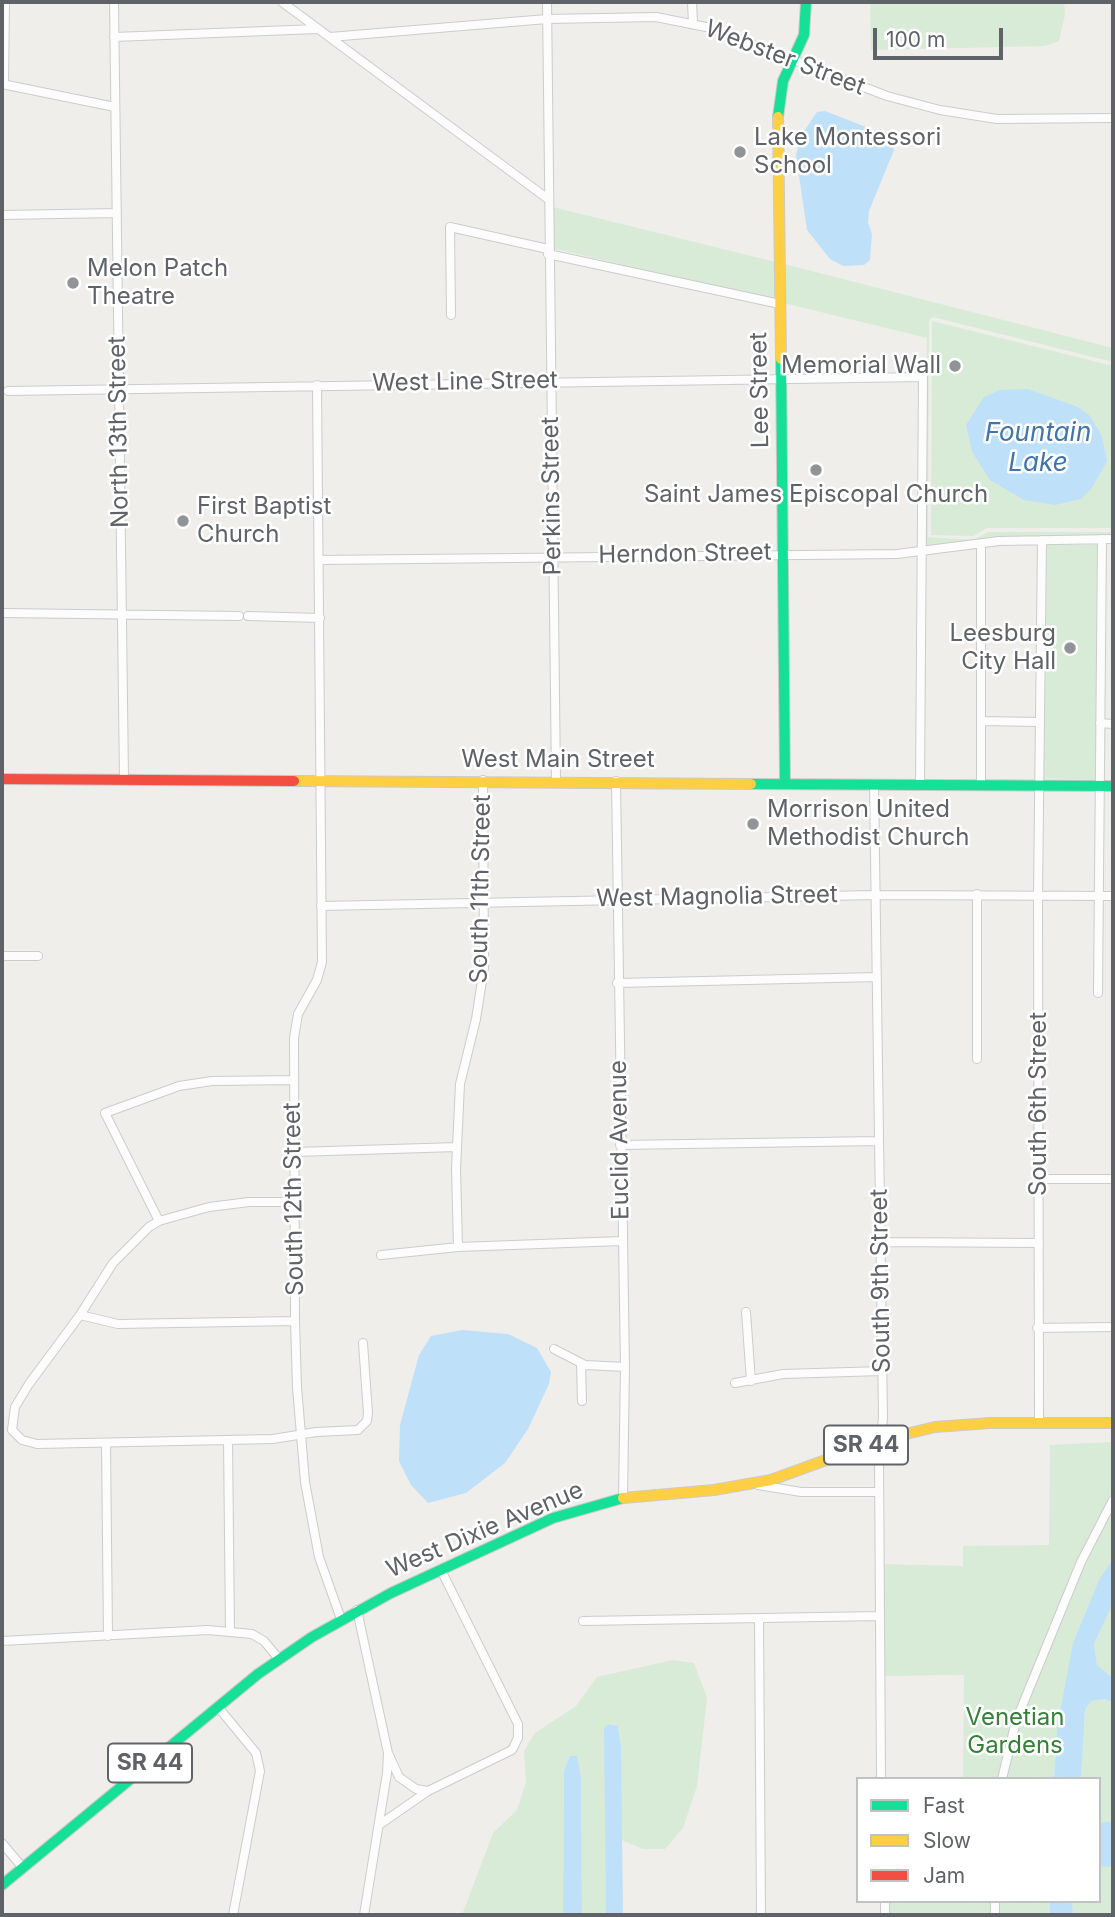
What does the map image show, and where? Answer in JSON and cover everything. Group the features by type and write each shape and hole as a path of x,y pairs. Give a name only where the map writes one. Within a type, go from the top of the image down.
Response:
{"main road":[{"name":"Lee Street","path":"785,783 778,115 783,81 804,35 806,2"},
{"name":"West Main Street","path":"2,779 1113,786"},
{"name":"West Dixie Avenue","path":"2,1885 279,1659 356,1610 553,1518 623,1498 752,1484 811,1468 881,1440 953,1425 1113,1423"}],"street":[{"path":"5,2 3,84 115,107"},
{"name":"North 13th Street","path":"114,2 124,778"},
{"path":"283,2 548,199"},
{"name":"Perkins Street","path":"547,2 556,781"},
{"path":"692,2 693,23"},
{"name":"Webster Street","path":"330,37 547,19 633,16 693,23 887,96 940,110 997,119 1113,118"},
{"path":"114,37 318,29"},
{"path":"2,215 117,213"},
{"path":"451,315 450,227 750,300 780,304"},
{"name":"West Line Street","path":"8,391 923,377 923,552"},
{"name":"South 12th Street","path":"317,385 322,962 295,1025 295,1321 300,1437 314,1536 341,1619"},
{"path":"1098,993 1102,539"},
{"name":"Herndon Street","path":"320,560 923,552 981,544 1113,539"},
{"name":"South 6th Street","path":"1040,1423 1037,1328 1042,540"},
{"path":"981,544 981,784"},
{"path":"920,784 923,552"},
{"path":"2,613 121,612 320,618"},
{"path":"981,721 1040,722"},
{"path":"1100,723 1113,724"},
{"name":"South 11th Street","path":"458,1247 457,1147 463,1068 482,986 483,780"},
{"name":"Euclid Avenue","path":"616,781 617,983 625,1367 623,1498"},
{"name":"South 9th Street","path":"874,783 882,1371 879,1492 881,1777"},
{"path":"977,894 977,1059"},
{"name":"West Magnolia Street","path":"321,906 875,895 1113,896"},
{"path":"2,956 38,956"},
{"path":"617,983 877,977"},
{"path":"159,1221 105,1113 179,1086 212,1081 293,1080"},
{"path":"620,1145 879,1142"},
{"path":"295,1152 457,1147"},
{"path":"1039,1179 1113,1179"},
{"path":"294,1202 232,1203 159,1221 120,1253 80,1315 29,1384 11,1416 15,1434 38,1444 228,1440 346,1432 364,1427 368,1413 363,1343"},
{"path":"381,1255 458,1247 622,1241"},
{"path":"881,1242 1039,1244"},
{"path":"746,1312 751,1381"},
{"path":"80,1315 132,1325 295,1321"},
{"path":"1037,1328 1113,1327"},
{"path":"554,1349 581,1363 625,1367"},
{"path":"581,1363 582,1401"},
{"path":"735,1383 783,1374 882,1371"},
{"path":"228,1440 229,1632"},
{"path":"106,1443 108,1636"},
{"path":"752,1484 801,1492 879,1492"},
{"path":"1002,1777 1016,1721 1081,1562 1113,1500"},
{"path":"379,1826 428,1791 512,1750 519,1731 441,1570"},
{"path":"356,1610 388,1753 398,1777 416,1789 428,1791"},
{"path":"583,1621 880,1616"},
{"path":"759,1619 761,1915"},
{"path":"2,1641 196,1630 229,1632 258,1636 279,1659"},
{"path":"218,1707 256,1753 260,1771 233,1915"},
{"path":"364,1915 388,1753"},
{"path":"2,1843 23,1868"}],"green space":[{"path":"870,2 1064,2 1065,15 1059,41 1045,46 871,50"},
{"path":"549,206 775,262 776,301 548,247"},
{"path":"784,264 1113,348 1113,362 933,317 929,320 928,537 973,540 988,532 1113,532 1113,539 992,541 982,549 924,550 927,338 784,303"},
{"path":"932,321 1113,366 1113,528 987,528 973,536 931,535"},
{"path":"1047,545 1097,545 1096,780 1044,778"},
{"path":"1113,1442 1113,1559 1100,1578 1057,1729 1054,1777 963,1777 964,1675 882,1676 881,1564 963,1566 963,1546 1049,1545 1050,1445"},
{"name":"Venetian Gardens","path":"1113,1603 1113,1678 1097,1665 1094,1644"},
{"path":"673,1660 694,1663 707,1698 697,1786 683,1828 665,1849 643,1849 621,1840 621,1747 618,1726 609,1724 606,1915 582,1915 581,1778 564,1771 563,1915 462,1915 493,1833 517,1810 526,1782 524,1751 535,1733 576,1706 597,1677"},
{"name":"Venetian Gardens","path":"1105,1699 1113,1703 1113,1821 1101,1823 1101,1777 1081,1777 1085,1710 1091,1701"},
{"path":"1101,1866 1113,1866 1113,1915 1073,1915 1072,1903 1101,1903"},
{"path":"885,1903 1050,1903 1050,1915 885,1915"}],"water":[{"path":"825,111 884,134 892,141 894,150 869,211 868,223 872,234 870,260 864,265 843,266 830,259 807,230 796,155 802,134 817,112"},
{"name":"Fountain Lake","path":"1028,389 1078,407 1090,416 1102,436 1107,461 1092,488 1081,499 1055,505 1024,500 990,480 972,452 966,425 984,397 1000,390"},
{"path":"462,1330 508,1334 537,1348 551,1372 549,1384 528,1429 505,1463 466,1493 428,1503 411,1485 399,1461 400,1425 419,1355 431,1336"},
{"path":"1113,1559 1113,1603 1094,1644 1097,1665 1113,1678 1113,1703 1105,1699 1091,1701 1085,1710 1081,1777 1054,1777 1057,1729 1073,1643 1100,1578"},
{"path":"609,1724 618,1726 621,1747 623,1915 606,1915 604,1728"},
{"path":"570,1756 577,1756 581,1778 582,1915 563,1915 564,1771"},
{"path":"1113,1821 1113,1866 1101,1867 1101,1823"},
{"path":"1050,1903 1072,1903 1073,1915 1050,1915"}],"traffic: fast":[{"path":"778,117 783,81 804,35 806,2"},
{"path":"781,359 785,783"},
{"path":"751,784 1113,786"},
{"path":"2,1885 258,1674 312,1637 391,1593 553,1518 623,1498"}],"traffic: slow":[{"path":"778,117 781,359"},
{"path":"294,781 751,784"},
{"path":"623,1498 714,1490 771,1480 881,1440 935,1427 990,1423 1113,1423"}],"traffic: jam":[{"path":"2,779 294,781"}],"place":[{"name":"Lake Montessori School","path":"740,152"},
{"name":"Melon Patch Theatre","path":"73,283"},
{"name":"Memorial Wall","path":"955,366"},
{"name":"Saint James Episcopal Church","path":"816,470"},
{"name":"First Baptist Church","path":"183,521"},
{"name":"Leesburg City Hall","path":"1070,648"},
{"name":"Morrison United Methodist Church","path":"753,824"}]}
